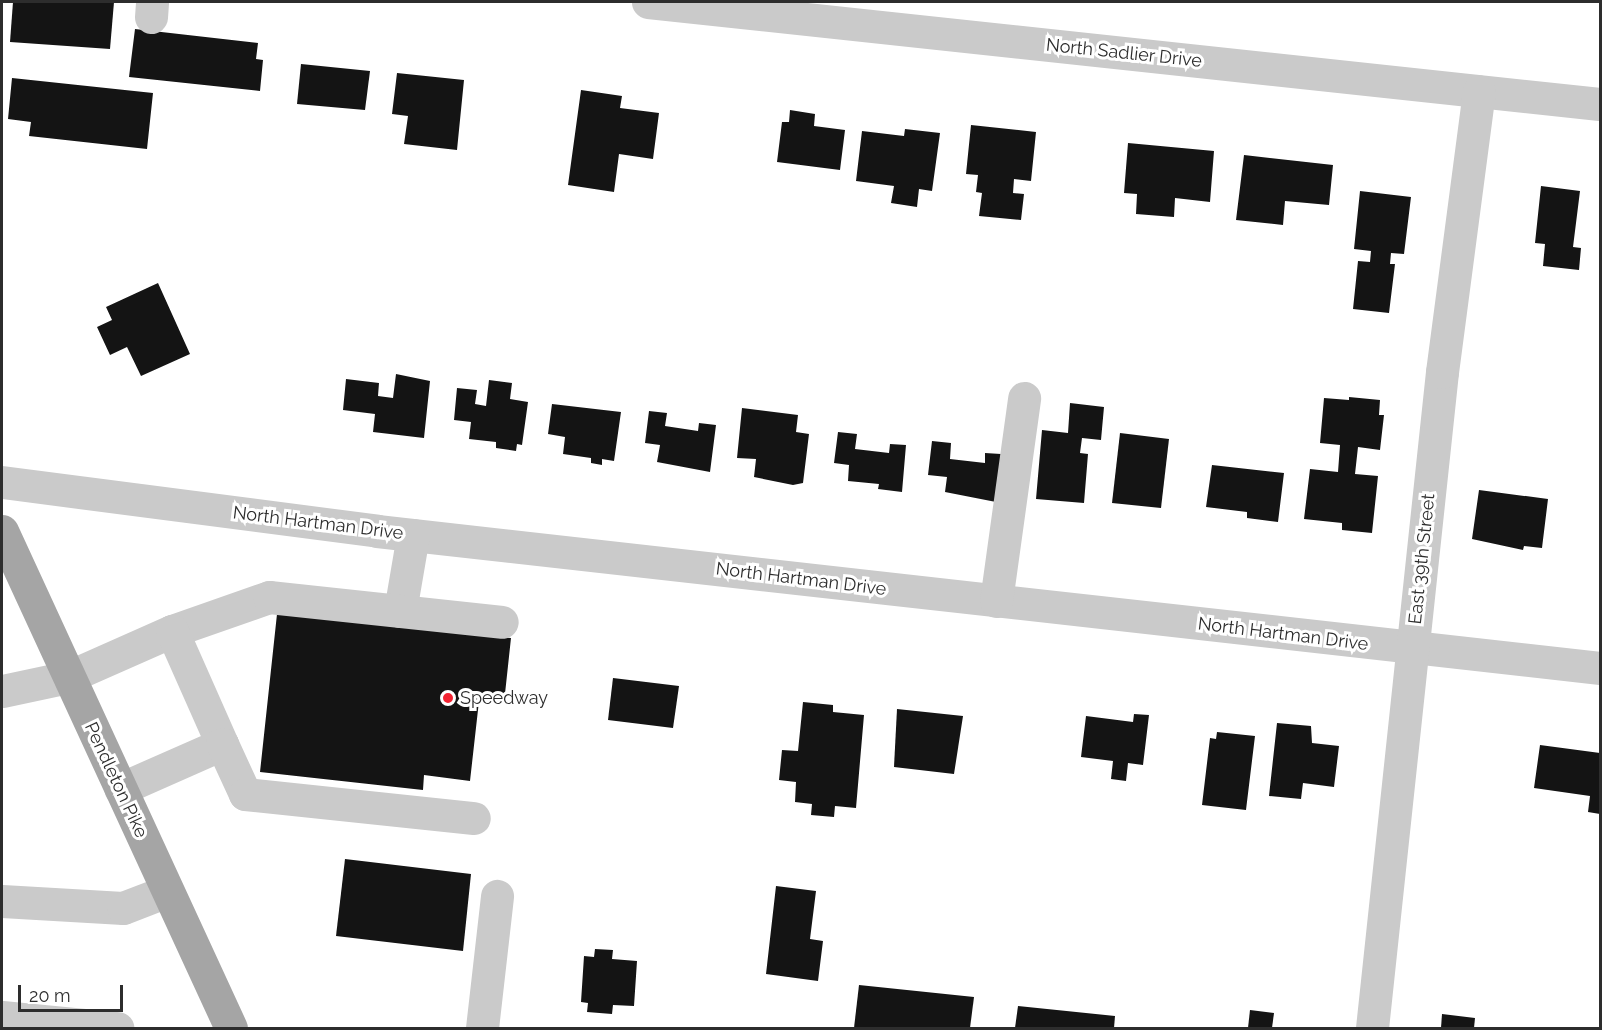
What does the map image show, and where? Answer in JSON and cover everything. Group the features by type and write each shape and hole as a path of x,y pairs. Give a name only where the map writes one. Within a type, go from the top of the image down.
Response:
{"main road":[{"name":"Pendleton Pike","path":"2,531 231,1029"}],"street":[{"name":"North Sadlier Drive","path":"648,2 1600,104"},
{"name":"East 39th Street","path":"1372,1029 1442,372 1479,90"},
{"path":"996,602 1024,398"},
{"name":"North Hartman Drive","path":"2,482 412,535 1412,649 1600,668"},
{"path":"400,611 412,535"},
{"path":"2,691 69,677 172,631 269,597 502,622"},
{"path":"172,631 245,794 474,818"},
{"path":"120,789 222,744"},
{"path":"2,901 123,908 167,891"},
{"path":"482,1029 497,896"},
{"path":"2,1017 117,1029"}],"building":[{"path":"13,2 114,2 110,49 10,42"},
{"path":"135,29 258,43 256,59 263,60 260,91 129,77"},
{"path":"301,64 370,71 365,110 297,104"},
{"path":"397,73 464,80 457,150 404,144 408,116 392,114"},
{"path":"12,78 153,93 147,149 29,136 31,122 8,119"},
{"path":"581,90 622,96 620,108 659,113 653,159 619,154 614,192 568,185"},
{"path":"790,110 815,114 814,126 845,130 840,170 777,162 782,122 789,122"},
{"path":"971,125 1036,132 1031,181 1014,179 1013,193 1024,194 1021,220 979,216 982,193 976,192 978,175 966,174"},
{"path":"905,129 940,133 932,191 919,189 917,207 891,203 894,186 856,181 862,131 904,136"},
{"path":"1128,143 1214,151 1210,202 1175,198 1174,217 1136,214 1137,194 1124,193"},
{"path":"1244,155 1333,165 1329,205 1285,201 1283,225 1236,220"},
{"path":"1541,186 1580,191 1573,247 1581,248 1579,270 1543,266 1545,244 1535,243"},
{"path":"1360,191 1411,197 1404,254 1391,253 1390,264 1395,264 1389,313 1353,309 1358,261 1370,262 1371,251 1354,249"},
{"path":"158,283 190,354 141,376 127,347 110,355 97,327 112,320 106,307"},
{"path":"396,374 430,381 424,438 373,432 375,414 343,410 346,379 379,383 378,396 393,398"},
{"path":"489,380 512,383 510,399 528,402 522,445 517,444 516,451 496,448 496,442 469,439 471,422 454,420 457,388 477,390 475,404 486,406"},
{"path":"1349,397 1380,400 1379,415 1384,415 1380,450 1358,447 1355,474 1378,476 1372,533 1342,530 1342,523 1304,519 1310,469 1338,472 1340,445 1320,443 1324,398 1349,400"},
{"path":"1070,403 1104,407 1101,440 1082,438 1080,453 1088,454 1084,503 1036,499 1042,430 1068,433"},
{"path":"552,404 621,412 614,461 602,459 602,465 591,463 591,458 563,454 565,437 548,434"},
{"path":"742,408 798,415 796,432 809,434 803,483 793,485 754,477 756,459 737,458"},
{"path":"649,411 667,413 665,426 698,431 699,423 716,425 710,472 657,462 660,445 645,443"},
{"path":"838,432 857,434 855,449 889,453 890,444 906,445 902,492 878,489 879,484 848,481 849,465 834,463"},
{"path":"1120,433 1169,439 1161,508 1112,503"},
{"path":"932,441 951,443 950,459 985,463 985,453 1001,454 996,502 945,492 947,477 928,475"},
{"path":"1212,465 1284,473 1278,522 1247,518 1247,512 1206,507"},
{"path":"1479,490 1548,499 1542,548 1524,546 1523,550 1472,539"},
{"path":"277,614 511,638 504,703 479,701 470,781 424,775 423,790 260,772"},
{"path":"613,678 679,686 673,728 608,720"},
{"path":"803,702 833,705 833,712 864,715 856,808 835,806 834,817 811,815 812,804 795,802 796,782 779,780 782,750 798,751"},
{"path":"897,709 963,716 954,774 894,767"},
{"path":"1134,714 1149,715 1143,765 1128,763 1126,781 1111,779 1113,761 1081,757 1086,716 1133,722"},
{"path":"1277,723 1311,726 1312,743 1339,746 1334,787 1303,783 1301,799 1269,796"},
{"path":"1217,732 1255,736 1246,810 1202,805 1210,738 1216,739"},
{"path":"1540,745 1600,753 1600,814 1588,812 1590,796 1534,788"},
{"path":"345,859 471,874 463,951 336,936"},
{"path":"776,886 816,891 810,939 823,941 818,981 766,974"},
{"path":"595,949 613,950 612,959 637,961 634,1006 613,1005 612,1014 587,1012 588,1003 581,1002 584,956 594,957"},
{"path":"859,985 974,997 970,1028 854,1028"},
{"path":"1018,1006 1115,1016 1114,1028 1015,1028"},
{"path":"1250,1010 1274,1013 1272,1028 1248,1028"},
{"path":"1442,1014 1475,1018 1474,1028 1441,1028"}],"place":[{"name":"Speedway","path":"448,698"}]}
